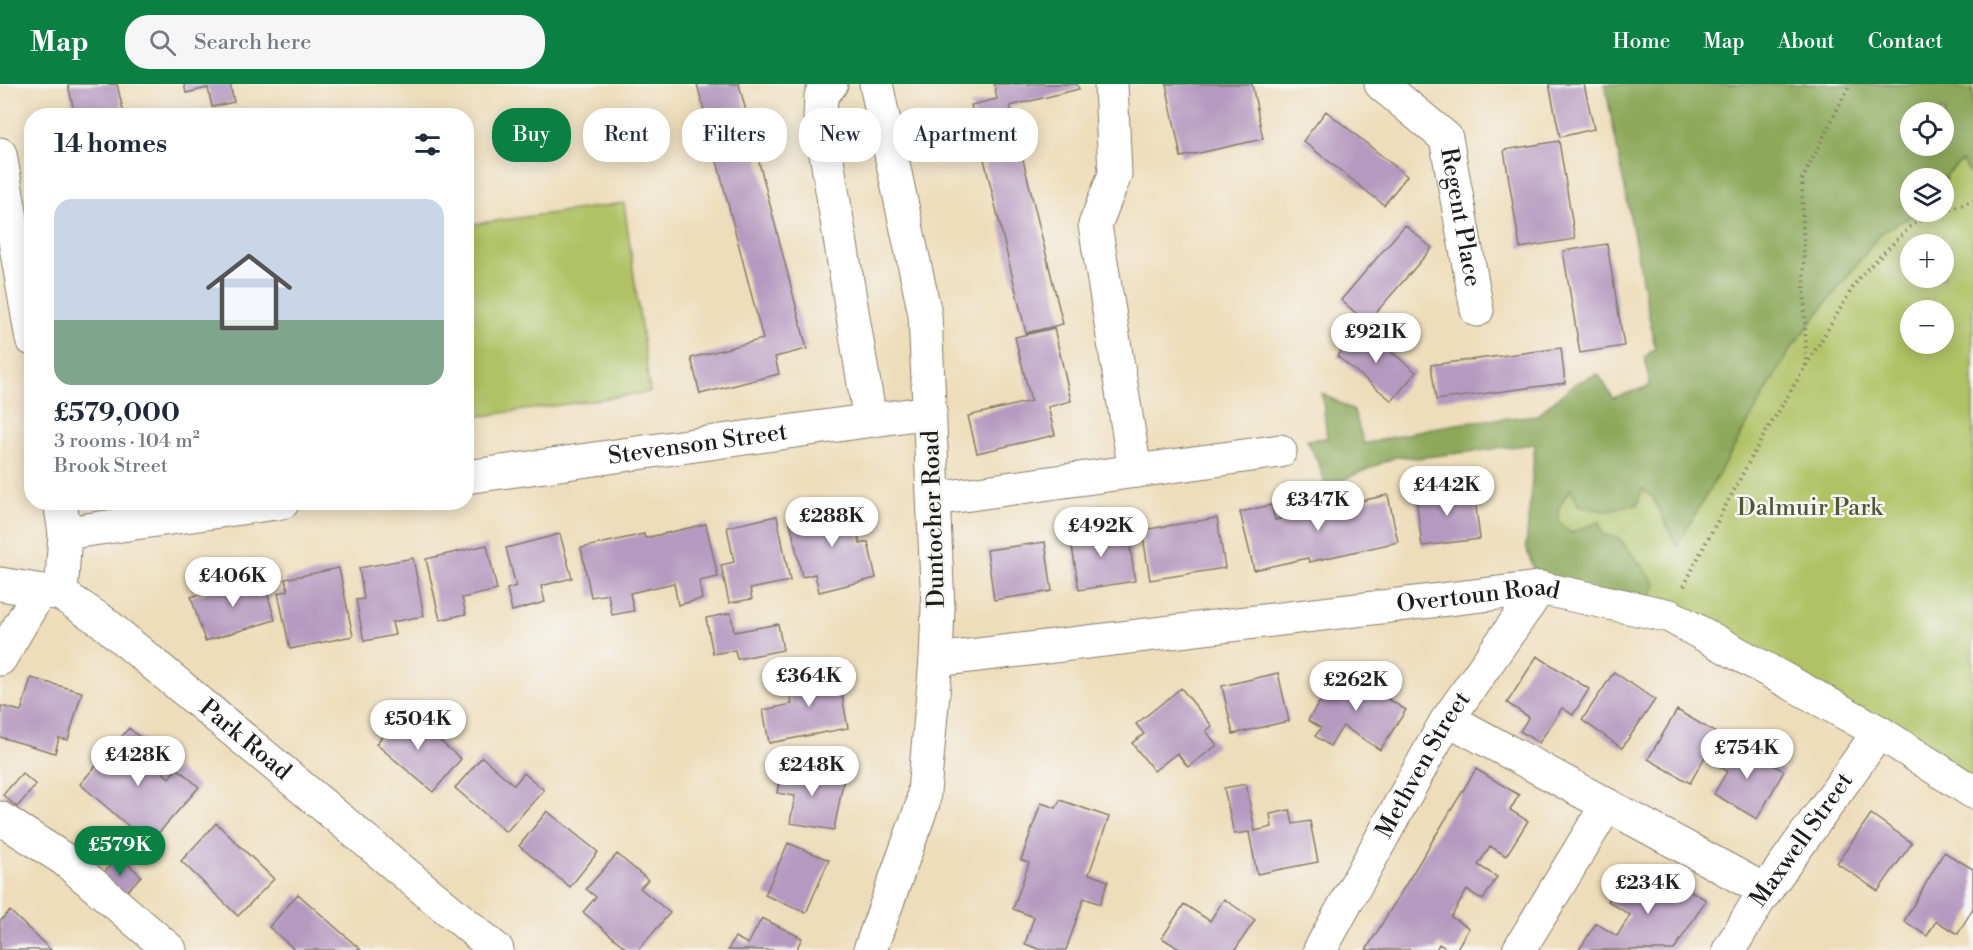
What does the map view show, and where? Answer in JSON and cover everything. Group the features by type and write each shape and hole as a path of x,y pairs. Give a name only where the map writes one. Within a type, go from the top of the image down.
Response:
{"street":[{"path":"831,84 821,96 820,117 870,420"},
{"name":"Duntocher Road","path":"870,950 923,803 936,660 938,607 925,314 876,84"},
{"path":"1111,84 1115,174 1095,225 1133,459 1137,471"},
{"name":"Regent Place","path":"1381,84 1446,138 1478,310"},
{"path":"0,154 24,293"},
{"name":"Stevenson Street","path":"474,476 930,412"},
{"path":"934,499 1280,451"},
{"path":"0,659 50,592 62,518 172,510"},
{"path":"0,584 50,592"},
{"name":"Overtoun Road","path":"936,660 1540,588 1670,616 1879,732 1973,792"},
{"name":"Methven Street","path":"1320,950 1448,719 1540,588"},
{"name":"Park Road","path":"50,592 102,621 497,950"},
{"path":"1448,719 1766,891"},
{"name":"Maxwell Street","path":"1729,950 1766,891 1879,732"},
{"path":"1519,950 1608,806"},
{"path":"0,818 65,860 170,950"}],"path":[{"path":"1806,368 1802,180 1850,84"},
{"path":"1954,207 1973,201"},
{"path":"1670,616 1757,447 1860,276 1917,222"}],"green space":[{"path":"1605,84 1954,84 1955,87 1973,92 1973,177 1962,161 1953,168 1900,168 1900,222 1882,232 1790,350 1677,546 1652,496 1641,489 1638,504 1603,511 1579,506 1570,489 1559,506 1559,522 1571,533 1599,522 1603,535 1618,537 1656,584 1645,610 1540,588 1526,547 1535,444 1417,458 1398,456 1326,487 1320,467 1307,440 1327,438 1322,393 1354,411 1364,444 1427,429 1537,415 1576,383 1598,374 1613,398 1650,386 1645,357 1655,348"},
{"name":"Dalmuir Park","path":"1637,84 1973,84 1973,792 1670,616 1540,588 1557,412 1683,405"},
{"path":"624,203 650,392 474,417 474,224"}],"building":[{"path":"68,84 117,84 123,108 73,108"},
{"path":"184,84 230,84 234,102 212,107 208,88 186,93"},
{"path":"697,84 739,84 745,108 703,108"},
{"path":"994,84 1077,84 1079,89 1010,106 1010,108 972,108 971,105 997,99"},
{"path":"1166,84 1252,84 1263,139 1181,157"},
{"path":"1549,84 1584,84 1594,129 1560,137"},
{"path":"1326,111 1407,176 1384,205 1303,141"},
{"path":"1559,141 1575,239 1520,248 1504,150"},
{"path":"717,162 759,162 807,349 775,357 779,374 700,394 691,358 763,339"},
{"path":"985,162 1024,162 1063,324 1026,333"},
{"path":"1405,225 1432,248 1367,323 1341,300"},
{"path":"1607,244 1624,346 1580,353 1563,251"},
{"path":"1361,327 1416,372 1392,401 1337,356"},
{"path":"1054,328 1071,401 1048,407 1055,435 977,453 968,416 1031,401 1015,337"},
{"path":"1561,348 1565,383 1436,400 1431,365"},
{"path":"1439,486 1440,495 1474,491 1480,539 1422,546 1415,489"},
{"path":"1388,495 1398,542 1309,562 1308,558 1254,570 1240,512 1271,505 1275,520"},
{"path":"850,503 860,544 868,542 876,578 819,592 815,574 802,577 789,517"},
{"path":"777,516 790,581 750,589 752,599 729,603 721,565 734,562 727,527"},
{"path":"1217,518 1225,568 1150,580 1142,530"},
{"path":"706,524 718,577 699,581 702,599 678,605 674,583 630,593 634,611 612,615 608,594 591,597 581,548 644,534 645,538"},
{"path":"1095,524 1097,536 1128,531 1135,581 1079,590 1069,528"},
{"path":"560,534 572,578 541,586 545,602 512,611 507,589 516,586 506,548"},
{"path":"1045,542 1052,591 994,600 987,550"},
{"path":"487,545 497,590 462,598 466,614 440,620 426,559"},
{"path":"413,558 424,616 392,622 395,635 364,641 356,600 364,599 359,568"},
{"path":"339,568 353,636 290,649 278,593 288,591 285,579"},
{"path":"262,575 275,620 205,641 191,597"},
{"path":"731,613 734,632 778,624 783,650 737,659 735,650 713,654 706,618"},
{"path":"1537,656 1589,689 1573,715 1562,708 1539,743 1520,731 1529,717 1507,703"},
{"path":"837,668 848,728 769,743 763,710 792,704 787,677"},
{"path":"1341,669 1406,710 1380,750 1343,726 1330,746 1315,736 1321,728 1308,720"},
{"path":"1614,672 1655,700 1622,748 1582,720"},
{"path":"1278,673 1289,721 1233,734 1222,686"},
{"path":"31,678 82,692 68,740 59,738 55,753 0,737 1,706 21,711"},
{"path":"1181,688 1212,726 1206,731 1217,745 1188,767 1177,753 1154,771 1132,743 1144,734 1136,724"},
{"path":"404,710 461,759 433,792 376,744"},
{"path":"1677,710 1718,734 1690,783 1648,759"},
{"path":"129,728 151,747 144,756 169,778 177,768 199,787 149,844 80,784"},
{"path":"1731,741 1784,771 1757,819 1714,794 1727,771 1717,765"},
{"path":"482,757 514,785 524,773 544,790 506,832 455,788"},
{"path":"782,766 844,777 834,830 790,823 795,796 777,793"},
{"path":"1476,769 1519,795 1510,810 1528,821 1506,856 1490,846 1478,865 1497,877 1483,900 1467,890 1451,917 1469,928 1456,950 1449,950 1439,944 1436,950 1366,950"},
{"path":"22,773 36,785 17,807 3,795"},
{"path":"1246,784 1255,831 1272,827 1270,814 1290,810 1293,824 1310,821 1318,862 1257,874 1249,832 1234,834 1224,788"},
{"path":"1060,800 1109,817 1089,874 1108,881 1100,904 1084,898 1066,950 1042,950 1025,944 1034,917 1013,909 1029,863 1021,860 1041,803 1056,808"},
{"path":"547,811 598,852 570,887 519,846"},
{"path":"1871,814 1912,843 1878,891 1837,863"},
{"path":"216,823 274,879 238,916 181,861"},
{"path":"788,843 829,860 806,913 765,895"},
{"path":"1944,852 1973,869 1973,908 1958,934 1936,921 1927,936 1904,921"},
{"path":"617,854 648,880 640,888 670,913 638,950 628,950 583,912 596,897 586,889"},
{"path":"119,856 141,876 121,898 99,878"},
{"path":"1627,870 1649,883 1657,870 1706,900 1674,950 1579,950 1596,923 1617,936 1630,915 1608,901"},
{"path":"298,894 361,950 295,950 269,927"},
{"path":"1224,899 1255,920 1235,950 1181,950 1162,938 1184,904 1210,921"},
{"path":"10,911 51,950 0,950 0,921"},
{"path":"762,918 802,938 796,950 728,950 735,937 748,944"}]}
